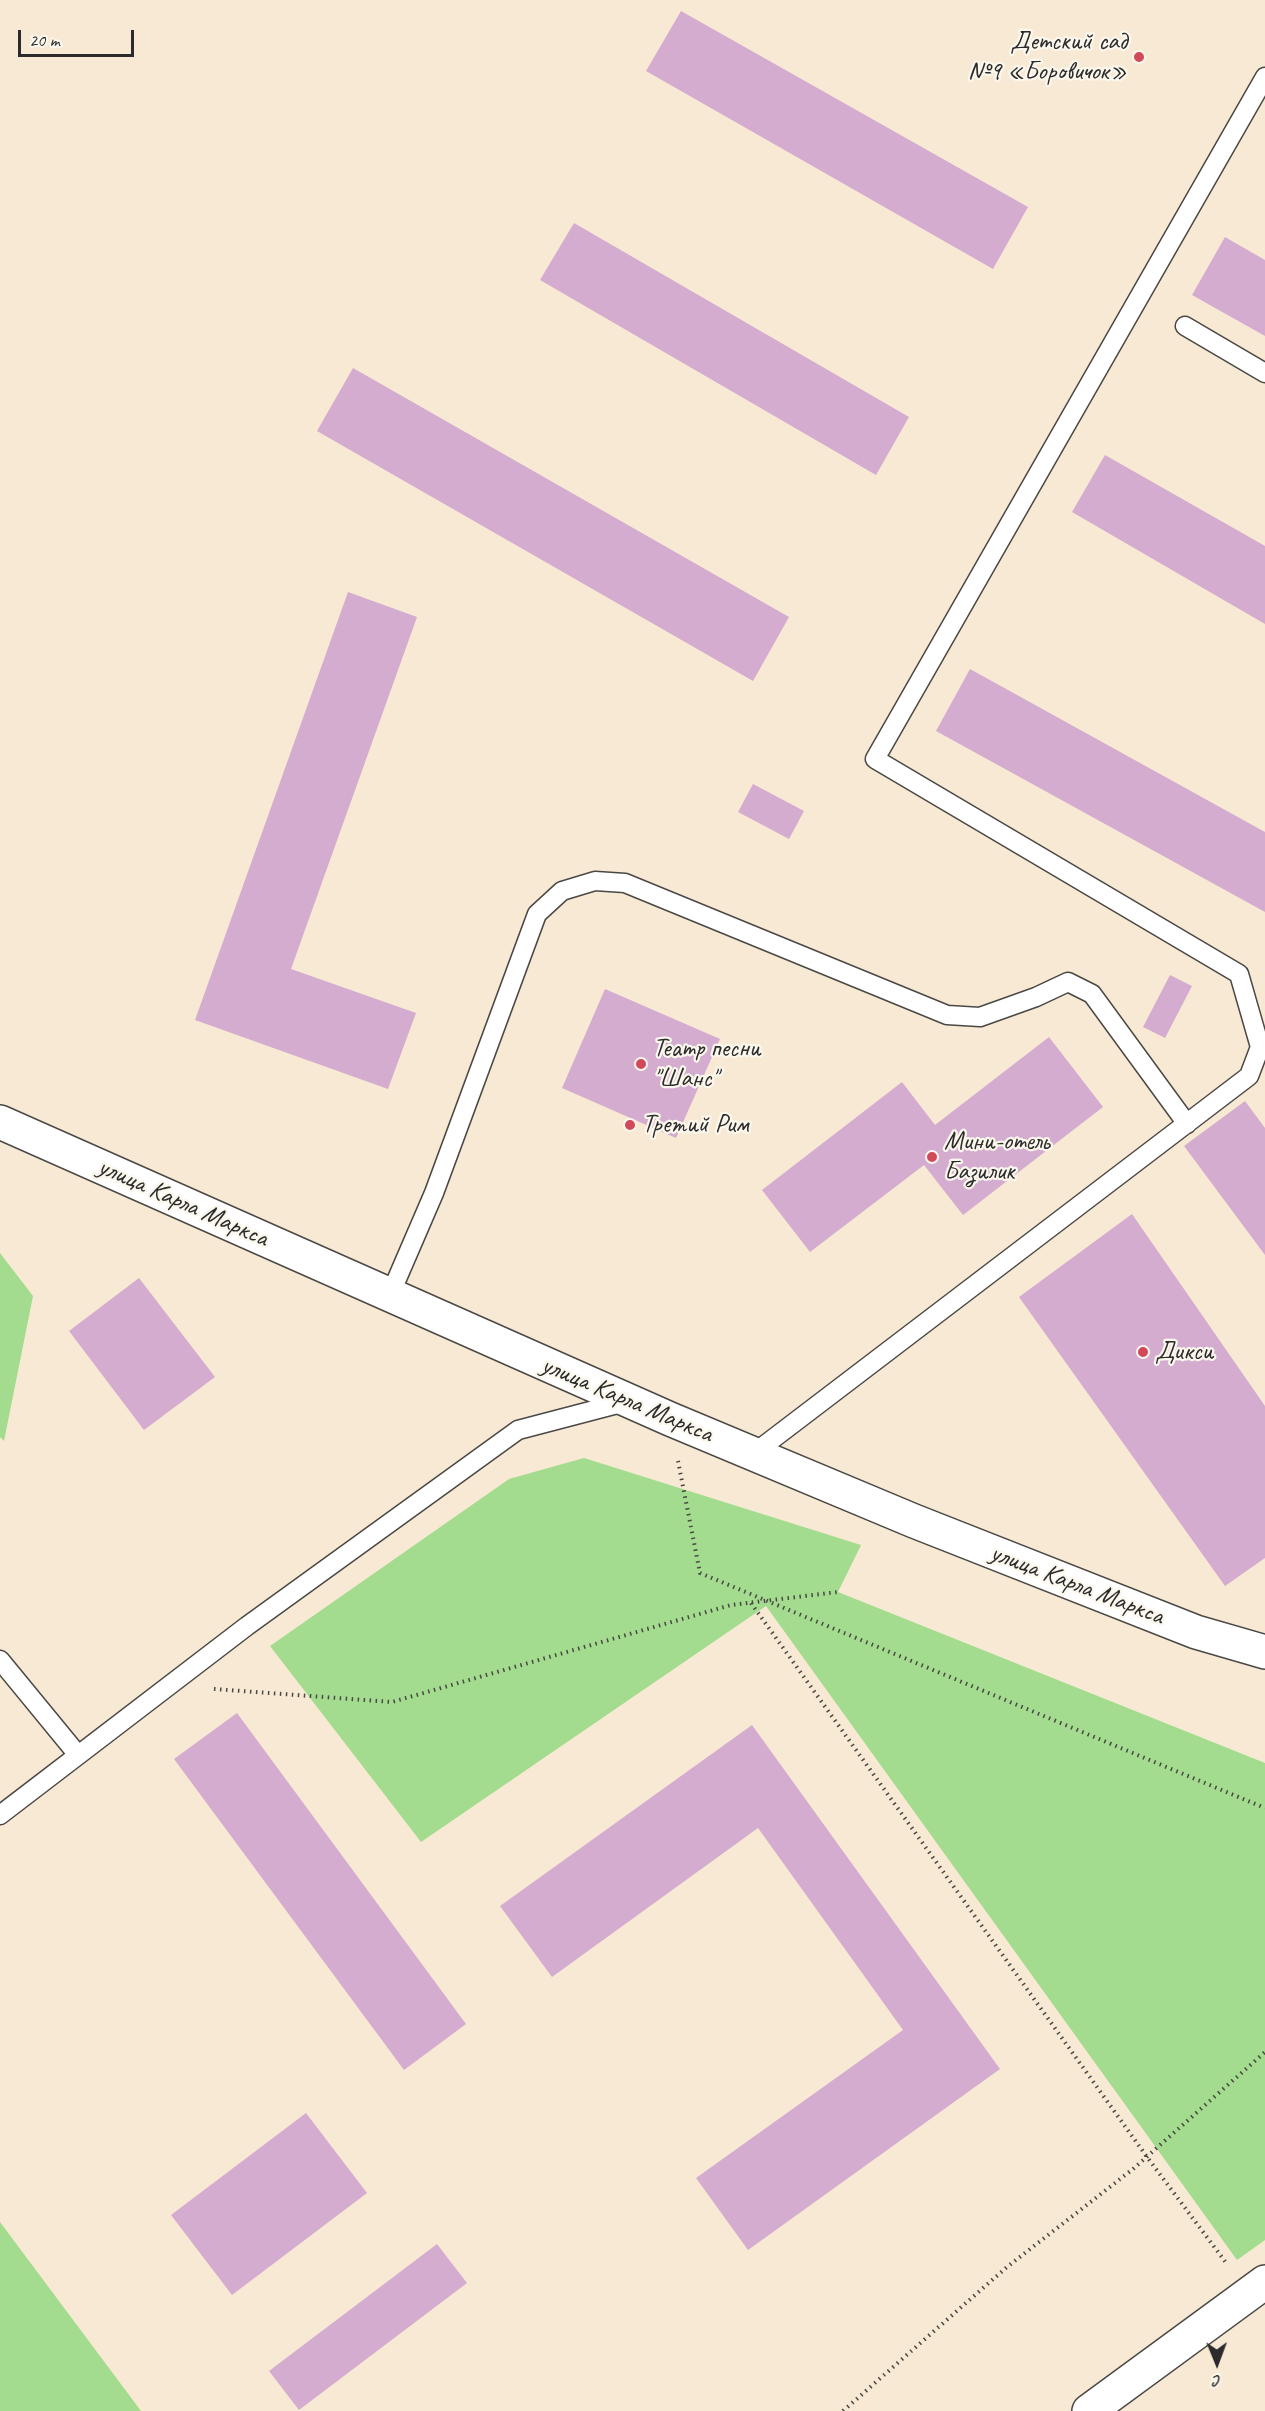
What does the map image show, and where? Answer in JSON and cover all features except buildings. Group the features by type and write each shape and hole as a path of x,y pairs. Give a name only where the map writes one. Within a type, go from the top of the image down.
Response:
{"street":[{"name":"улица Карла Маркса","path":"0,1122 669,1419 914,1521 1185,1628 1265,1652"},
{"path":"1089,2411 1257,2287"}],"lane":[{"path":"753,1454 1249,1076 1260,1047 1239,974 875,759 1265,77"},
{"path":"1185,326 1265,373"},
{"path":"390,1296 434,1193 537,914 562,891 595,881 626,883 947,1015 980,1017 1036,997 1068,982 1092,994 1187,1124"},
{"path":"0,1815 247,1626 518,1430 627,1401"},
{"path":"0,1660 78,1755"}],"path":[{"path":"669,1419 700,1573 1265,1808"},
{"path":"169,1686 392,1702 719,1608 837,1592"},
{"path":"751,1603 1147,2157 1257,2287"},
{"path":"843,2411 1007,2267 1147,2157 1265,2052"}],"green space":[{"path":"0,1253 33,1296 4,1441 0,1437"},
{"path":"584,1458 861,1545 838,1592 1265,1763 1265,2240 1237,2260 766,1606 421,1842 270,1646 509,1479"},
{"path":"0,2222 141,2411 0,2411"}],"place":[{"name":"Детский сад №9 «Боровичок»","path":"1139,57"},
{"name":"Театр песни \"Шанс\"","path":"641,1064"},
{"name":"Третий Рим","path":"630,1125"},
{"name":"Мини-отель Базилик","path":"932,1157"},
{"name":"Дикси","path":"1143,1352"}]}
